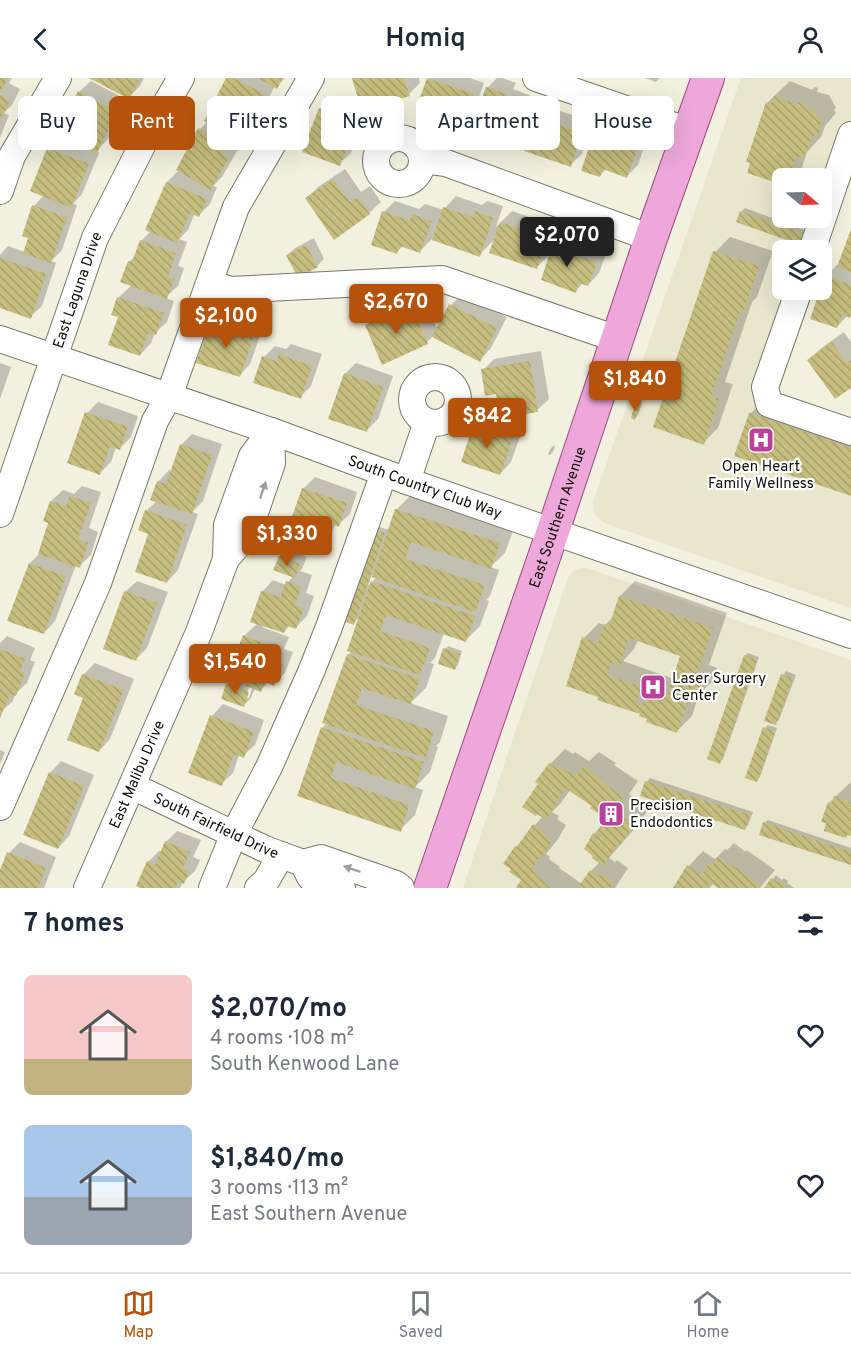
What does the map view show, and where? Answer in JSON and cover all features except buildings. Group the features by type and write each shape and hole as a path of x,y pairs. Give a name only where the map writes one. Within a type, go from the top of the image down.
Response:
{"main road":[{"name":"East Southern Avenue","path":"430,888 651,238 708,78"}],"street":[{"path":"0,191 12,156 58,78"},
{"name":"East Laguna Drive","path":"0,514 95,238 147,136 181,78"},
{"path":"0,807 98,583 155,421 169,396 237,207 311,78"},
{"path":"536,78 689,131"},
{"path":"815,240 851,135"},
{"path":"422,160 446,162 651,238"},
{"path":"210,283 230,290 442,279 617,339"},
{"path":"795,300 765,387 769,404 851,432"},
{"name":"South Country Club Way","path":"0,339 271,431 395,477 851,635"},
{"path":"212,888 234,834 269,767 395,477 427,422"},
{"name":"East Malibu Drive","path":"87,888 199,632 226,559 227,525 252,456 271,431"},
{"name":"South Fairfield Drive","path":"132,786 292,859 310,877 342,888"},
{"name":"South Fairfield Drive","path":"292,859 321,858 396,884 401,888"},
{"path":"258,888 292,859"}],"shaded area":[{"path":"741,78 851,78 851,135 832,191 832,168 772,168 772,228 819,228 815,240 772,240 772,300 795,300 765,387 851,432 851,608 604,523 594,514 593,502"},
{"path":"581,568 587,568 851,660 851,888 463,888 569,575"}],"place":[{"name":"Open Heart Family Wellness","path":"761,440"},
{"name":"Laser Surgery Center","path":"653,687"},
{"name":"Precision Endodontics","path":"611,814"}]}
